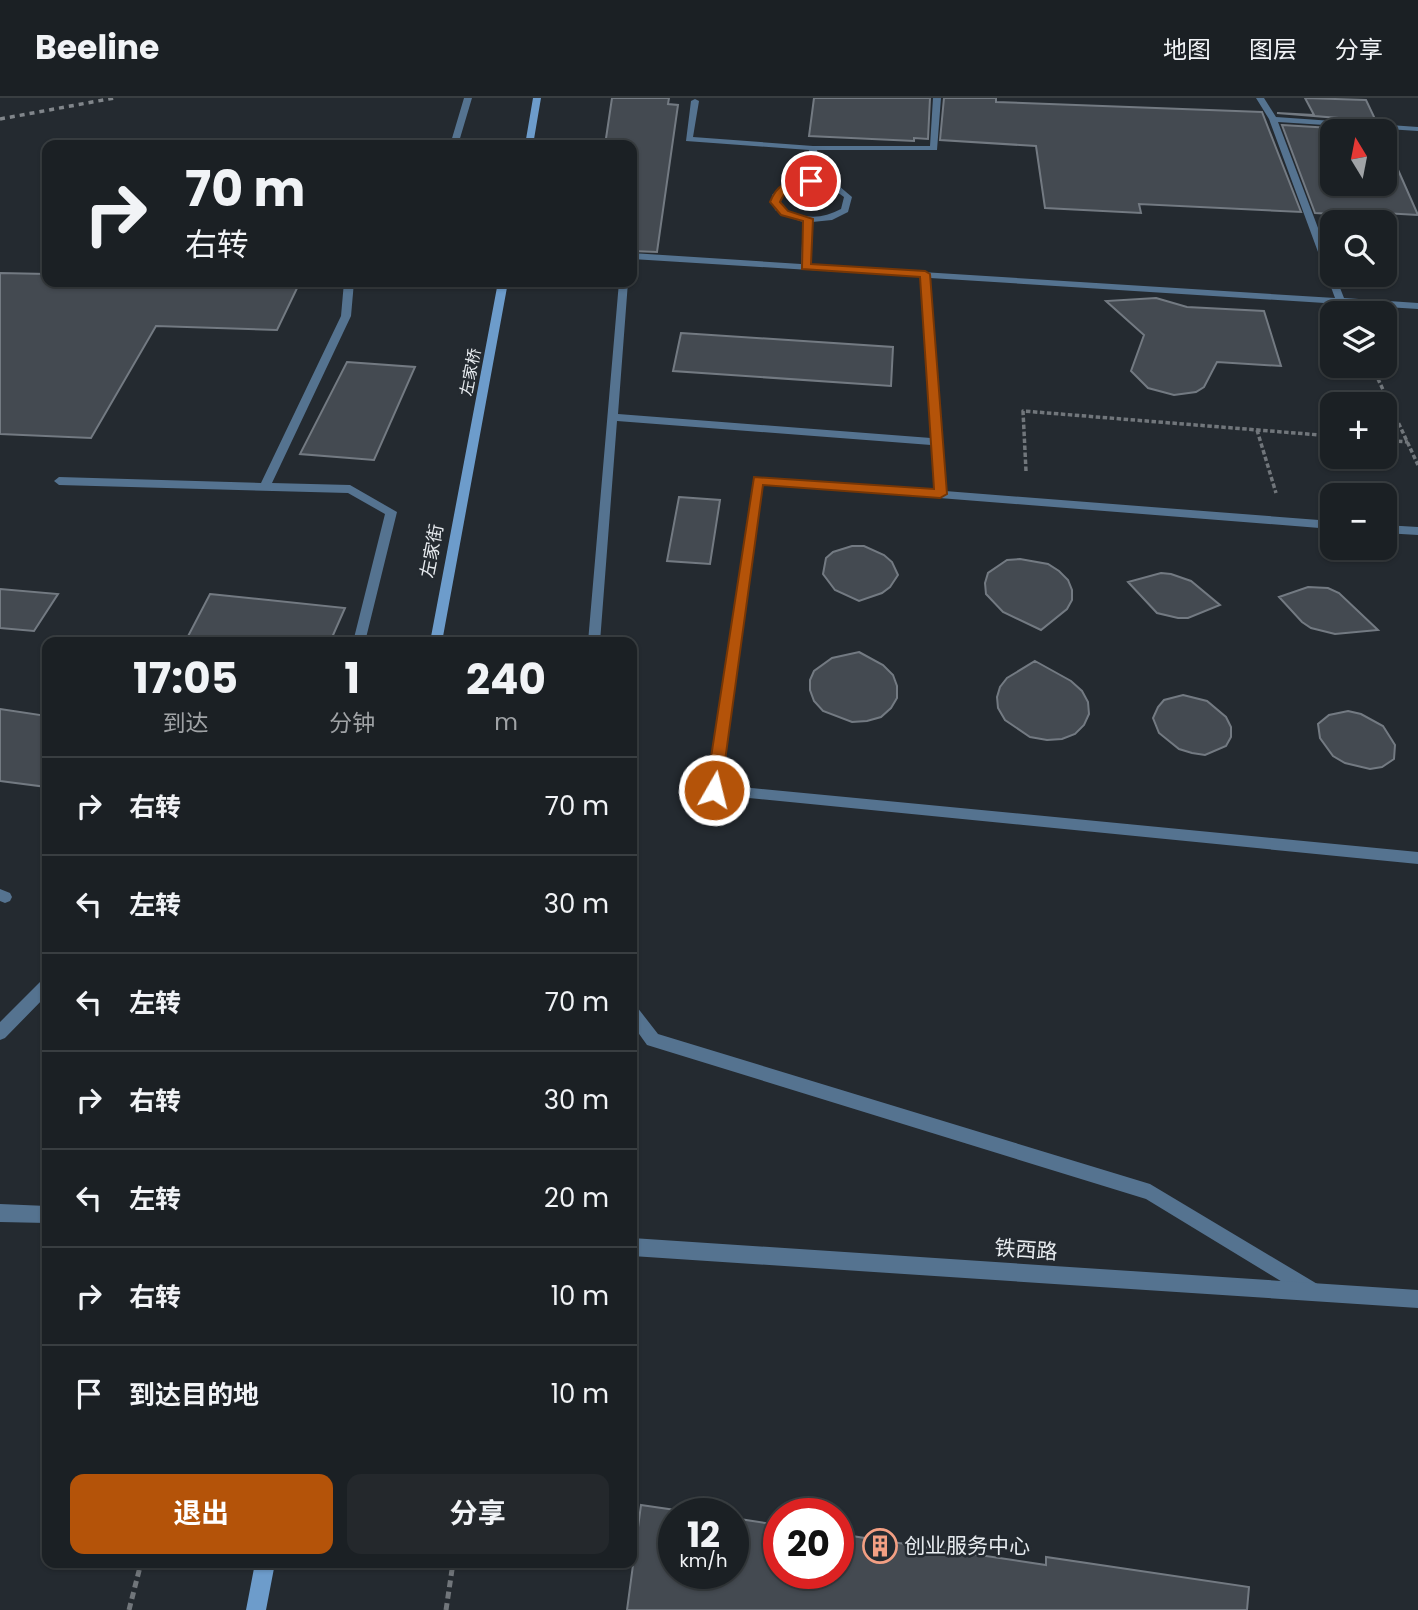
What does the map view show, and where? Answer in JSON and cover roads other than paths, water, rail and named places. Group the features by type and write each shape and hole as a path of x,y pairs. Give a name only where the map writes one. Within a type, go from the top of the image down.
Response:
{"main road":[{"path":"529,140 537,98"},
{"name":"左家桥","path":"469,468 502,287"},
{"name":"左家街","path":"437,637 469,468"},
{"path":"256,1610 264,1568"}],"street":[{"path":"455,140 468,98"},
{"path":"695,101 689,139 813,148 934,148 937,98"},
{"path":"1260,98 1273,119 1340,300"},
{"path":"1273,119 1418,129"},
{"path":"809,182 813,148"},
{"path":"809,182 834,186 848,197 848,204 838,214 808,219 785,213 775,202 780,190 788,185 809,182"},
{"path":"805,266 808,219"},
{"path":"637,256 1418,306"},
{"path":"925,274 940,494"},
{"path":"265,487 346,316 349,287"},
{"path":"594,637 622,287"},
{"path":"612,418 937,442"},
{"path":"1320,524 758,480 714,790 1418,858"},
{"path":"59,481 351,489 391,512 360,637"},
{"path":"1397,530 1418,531"},
{"path":"0,1033 42,990"},
{"path":"637,1019 653,1040 1150,1192 1314,1292"},
{"path":"0,1213 42,1215"},
{"name":"铁西路","path":"637,1247 1418,1299"}],"railway":[{"path":"0,119 114,98"}],"place":[{"name":"创业服务中心","path":"880,1546"}]}
